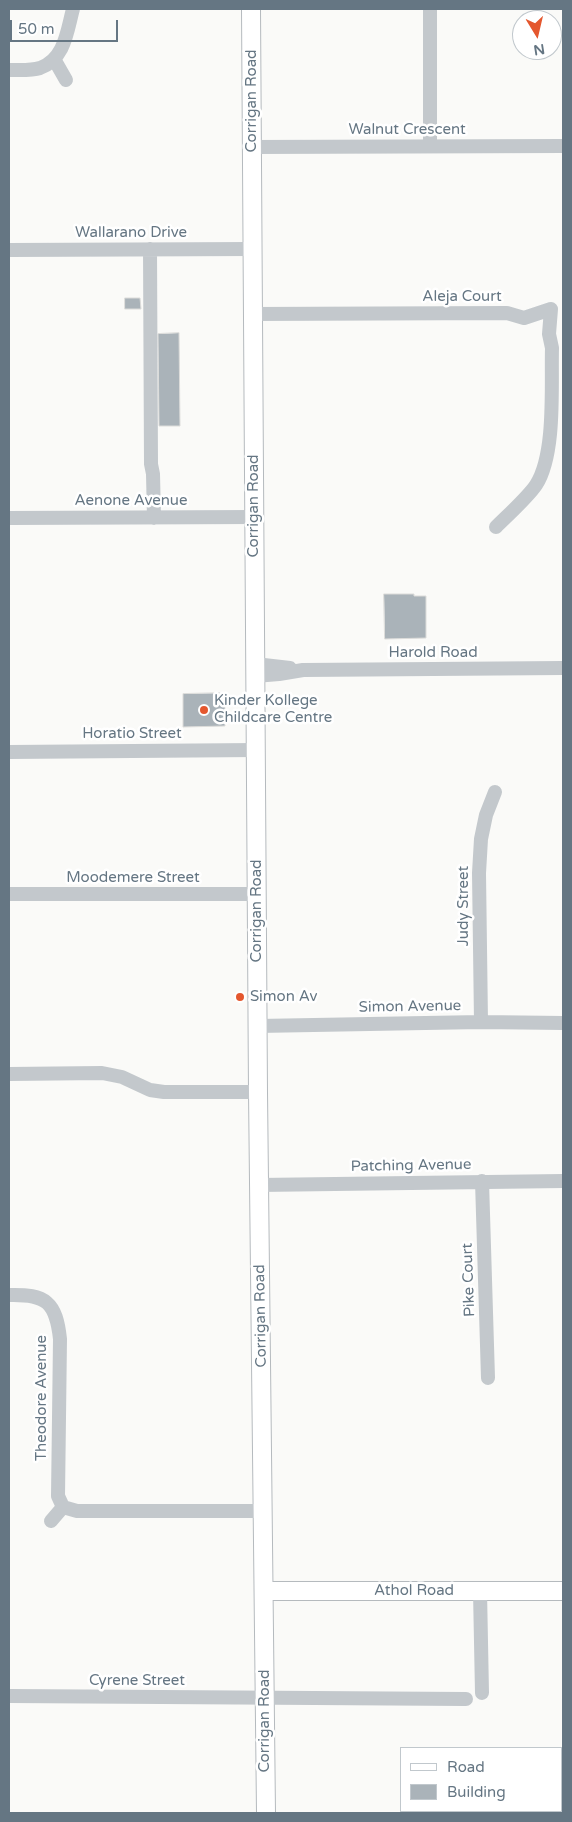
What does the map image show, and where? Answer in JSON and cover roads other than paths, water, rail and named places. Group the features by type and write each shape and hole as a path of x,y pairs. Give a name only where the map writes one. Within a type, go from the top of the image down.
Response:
{"main road":[{"name":"Corrigan Road","path":"251,9 258,1092 266,1813"},
{"name":"Athol Road","path":"265,1591 563,1591"}],"street":[{"path":"9,70 40,68 54,59 63,47 72,9"},
{"path":"430,9 430,146"},
{"path":"54,59 66,80"},
{"name":"Walnut Crescent","path":"252,147 563,146"},
{"name":"Wallarano Drive","path":"9,250 252,248"},
{"path":"150,249 151,464 154,518"},
{"name":"Aleja Court","path":"253,314 507,313 524,318 551,309 548,334 552,348 550,440 544,464 536,485 496,527"},
{"name":"Aenone Avenue","path":"9,518 254,517"},
{"name":"Harold Road","path":"255,670 278,674 303,670 563,668"},
{"name":"Horatio Street","path":"9,752 256,750"},
{"name":"Judy Street","path":"481,1022 479,873 481,839 486,814 495,792"},
{"name":"Moodemere Street","path":"9,894 257,894"},
{"name":"Simon Avenue","path":"258,1026 481,1022 563,1023"},
{"path":"9,1074 102,1073 122,1077 150,1090 258,1092"},
{"name":"Patching Avenue","path":"259,1185 563,1181"},
{"name":"Pike Court","path":"482,1182 488,1378"},
{"name":"Theodore Avenue","path":"9,1295 19,1294 38,1298 52,1306 58,1320 60,1339 58,1496 63,1507"},
{"path":"50,1521 63,1507 76,1511 263,1512"},
{"path":"480,1591 482,1692"},
{"name":"Cyrene Street","path":"9,1696 466,1699"}],"place":[{"name":"Kinder Kollege Childcare Centre","path":"204,710"},
{"name":"Simon Av","path":"240,997"}]}
